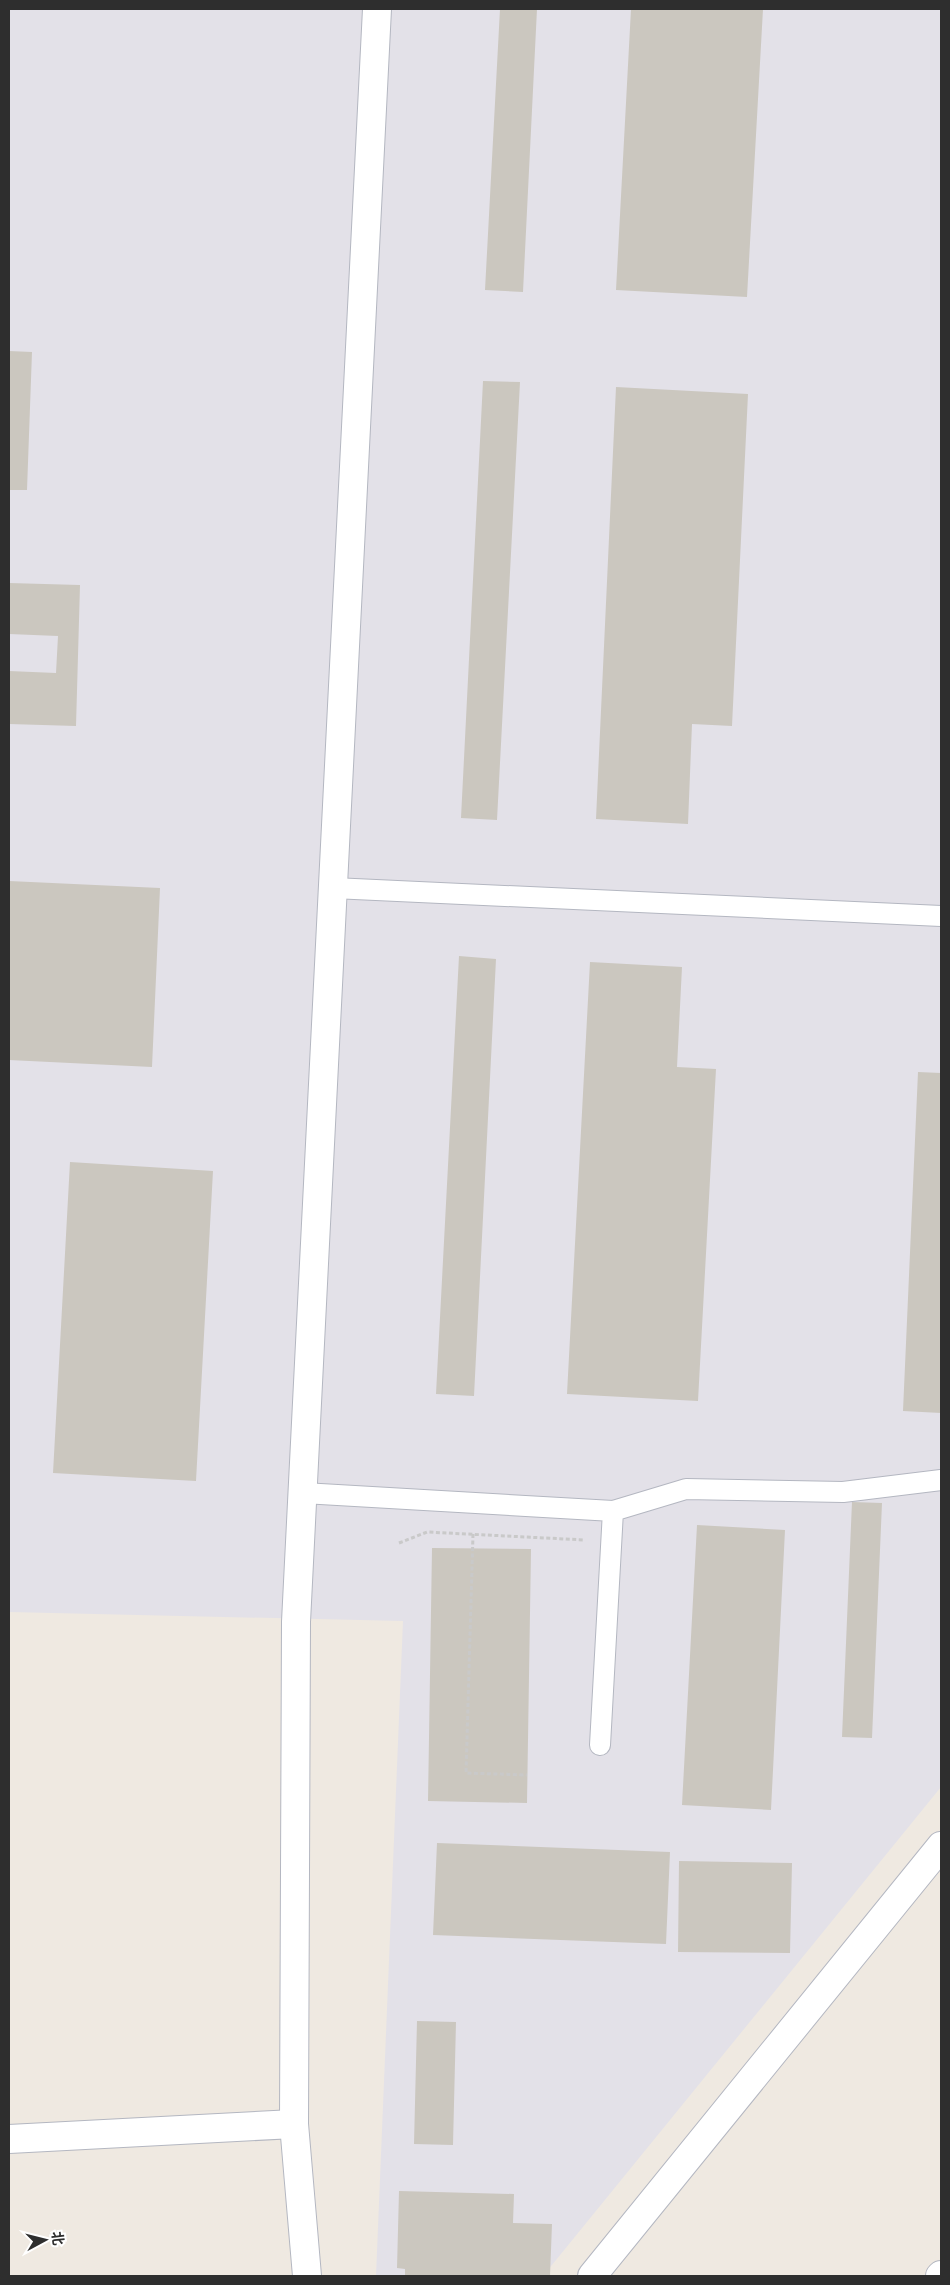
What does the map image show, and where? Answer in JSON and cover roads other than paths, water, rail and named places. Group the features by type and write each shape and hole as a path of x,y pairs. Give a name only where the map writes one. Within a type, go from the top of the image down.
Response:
{"street":[{"path":"307,2276 294,2124 296,1622 377,9"},
{"path":"592,2276 941,1846"},
{"path":"9,2139 294,2124"}],"lane":[{"path":"333,888 941,916"},
{"path":"303,1493 613,1511 686,1489 843,1492 941,1480"},
{"path":"600,1745 613,1511"}]}
